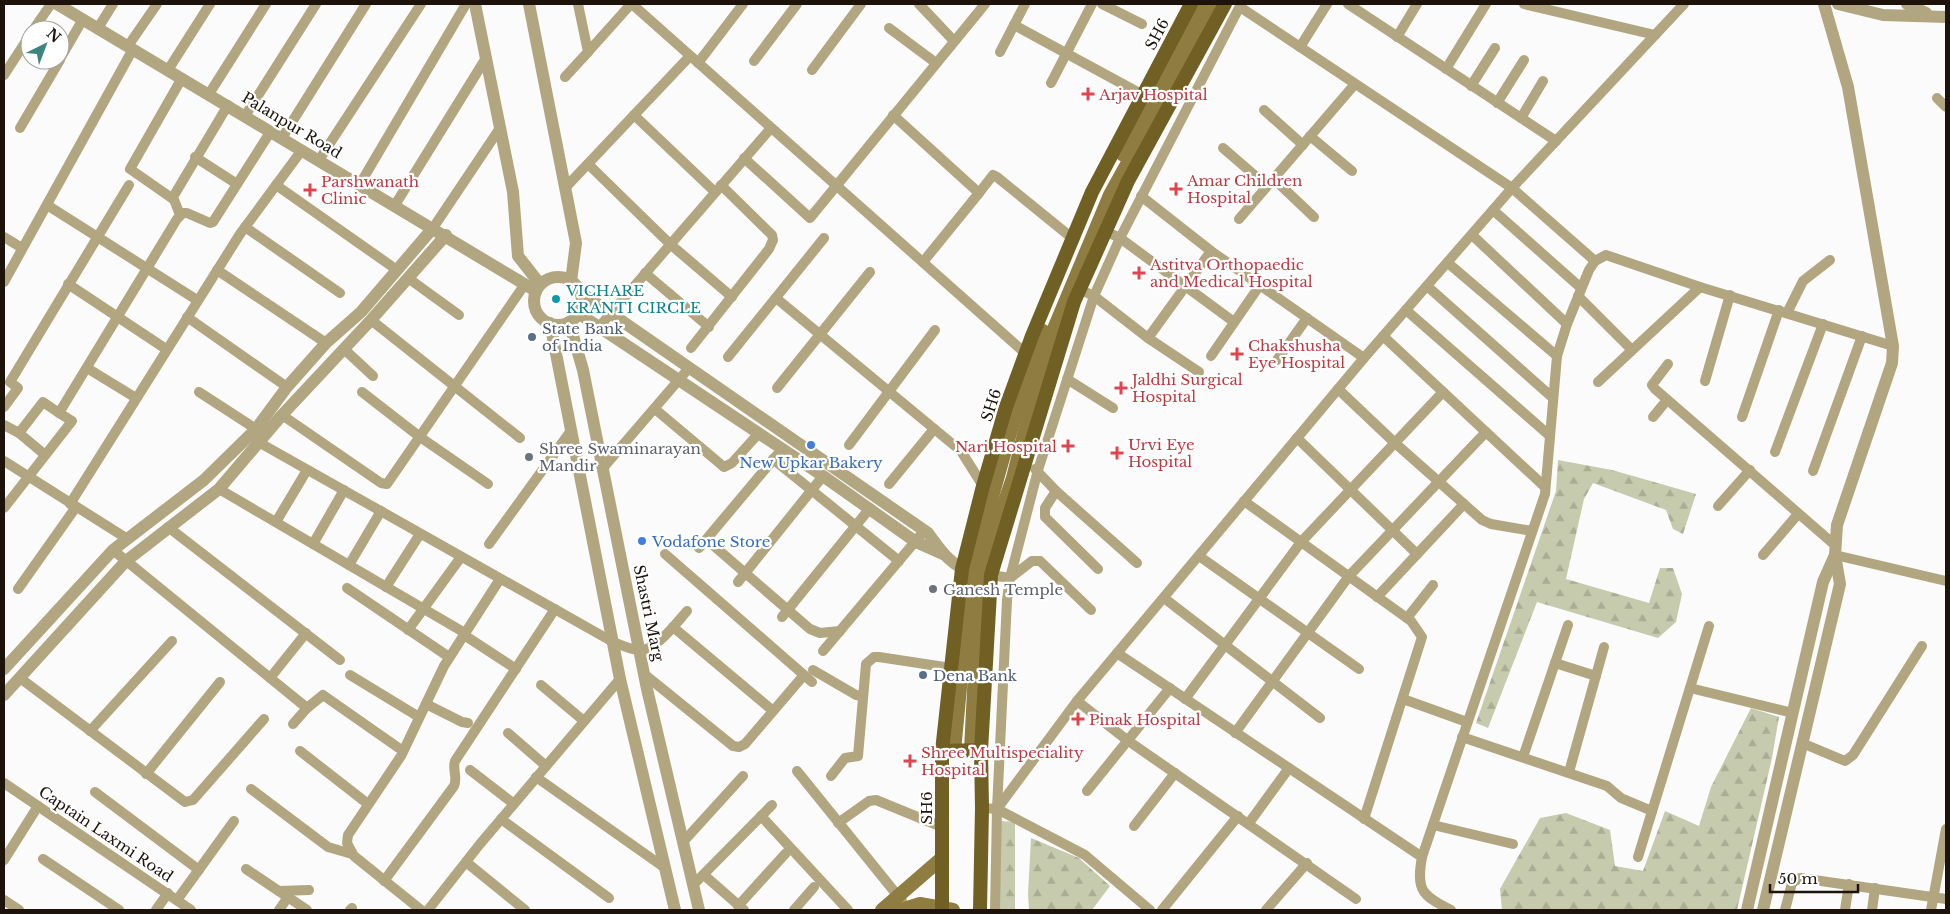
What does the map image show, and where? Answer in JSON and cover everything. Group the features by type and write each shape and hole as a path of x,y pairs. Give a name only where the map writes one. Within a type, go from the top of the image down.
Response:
{"main road":[{"name":"SH6","path":"980,910 982,808 976,750 987,627 976,572 983,486 1006,407 1025,354 1072,238 1092,192 1191,4"},
{"path":"1202,4 1105,187 1032,358 976,572 948,751 976,750 976,572 1013,478 1046,348 1110,195 1216,4"},
{"name":"SH6","path":"945,909 942,827 948,751 951,668 976,572 1024,462 1079,289 1128,181 1226,4"},
{"path":"882,910 942,858"},
{"path":"903,909 920,904 945,909"}],"street":[{"path":"40,20 51,4"},
{"name":"Palanpur Road","path":"57,4 525,284 538,288"},
{"path":"98,28 113,4"},
{"path":"4,282 47,205 130,47 156,4"},
{"path":"168,70 210,4"},
{"path":"209,94 266,4"},
{"path":"245,116 316,4"},
{"path":"59,413 180,215 187,213 210,223 213,222 237,184 276,134 366,4"},
{"path":"319,160 421,4"},
{"path":"360,184 466,4"},
{"path":"475,4 513,192 518,256 538,288"},
{"path":"529,4 576,242 571,281"},
{"path":"578,4 588,52"},
{"path":"565,77 631,4 1025,354"},
{"path":"565,188 634,115 694,59 743,4"},
{"path":"754,61 797,4"},
{"path":"812,70 861,4"},
{"path":"919,4 954,41"},
{"path":"744,158 810,218 985,4"},
{"path":"1000,52 1025,4"},
{"path":"1051,83 1092,4"},
{"path":"1102,4 1142,24"},
{"path":"1300,47 1327,4"},
{"path":"1348,4 1556,141"},
{"path":"1397,36 1418,4"},
{"path":"1446,69 1486,4"},
{"path":"1524,4 1654,35"},
{"path":"997,809 1077,700 1364,358 1512,188 1684,4"},
{"path":"1762,910 1840,584 1836,550 1837,525 1892,363 1893,346 1848,87 1824,4"},
{"path":"1838,4 1883,15 1931,15 1946,17"},
{"path":"1907,4 1931,15"},
{"path":"995,910 997,809 1010,578 1038,470 1094,296 1141,196 1240,5 1512,188 1596,262"},
{"path":"70,42 83,19"},
{"path":"1014,25 1143,95"},
{"path":"889,28 936,63"},
{"path":"1471,86 1495,48"},
{"path":"4,75 20,50"},
{"path":"394,205 486,58"},
{"path":"1497,103 1524,60"},
{"path":"20,128 54,70"},
{"path":"180,215 173,200 130,169 182,78"},
{"path":"1521,118 1544,81"},
{"path":"1239,219 1355,84"},
{"path":"1937,98 1946,107"},
{"path":"173,200 195,157 228,105"},
{"path":"1264,110 1352,170"},
{"path":"634,115 772,236 773,240 769,249 691,348"},
{"path":"893,115 979,193"},
{"path":"4,695 126,561 220,489 282,415 371,320 500,128"},
{"path":"599,327 771,128"},
{"path":"1223,148 1271,182 1314,217"},
{"path":"18,588 73,506 136,398 197,300 245,227 302,150"},
{"path":"195,157 237,184"},
{"path":"588,164 670,244 732,297"},
{"path":"923,262 994,175 1072,238"},
{"path":"4,407 18,388 10,382 129,185"},
{"path":"276,185 459,314"},
{"path":"1141,196 1211,251 1364,358"},
{"path":"47,205 197,300"},
{"path":"1493,210 1580,292 1632,350"},
{"path":"245,227 340,293"},
{"path":"1105,231 1120,238 1234,322"},
{"path":"4,669 113,550 126,538 204,480 256,429 287,387 326,343 446,235"},
{"path":"1472,235 1567,324"},
{"path":"4,237 22,248"},
{"path":"728,357 824,238"},
{"path":"1148,338 1211,251"},
{"path":"1451,910 1427,897 1419,884 1422,857 1545,487 1557,356 1567,324 1589,270 1596,262 1606,256 1893,346"},
{"path":"1742,417 1783,311 1802,282 1830,260"},
{"path":"1448,262 1557,356"},
{"path":"217,270 326,343"},
{"path":"777,388 870,272"},
{"path":"645,273 709,327"},
{"path":"580,292 581,306 569,322 556,325 550,323 538,314 534,306 538,288 552,278 558,277 571,281 580,292 924,531 943,554"},
{"path":"68,284 166,349"},
{"path":"282,415 384,484 390,482 525,284"},
{"path":"1211,356 1260,285"},
{"path":"1427,286 1553,398"},
{"path":"1598,382 1700,287"},
{"path":"1079,289 1094,296 1148,338 1199,372"},
{"path":"1705,381 1730,295"},
{"path":"776,298 961,451 983,486"},
{"path":"1406,310 1550,436"},
{"path":"578,312 782,448 916,542 976,572 1010,578 1032,561 1040,561 1091,610"},
{"path":"187,317 287,387"},
{"path":"1276,360 1307,318"},
{"path":"371,320 520,438"},
{"name":"Shastri Marg","path":"569,322 583,370 644,674 699,910"},
{"path":"550,323 620,679 675,910"},
{"path":"1774,452 1823,324"},
{"path":"849,445 935,330"},
{"path":"1383,336 1545,487"},
{"path":"1813,471 1862,336"},
{"path":"344,350 373,376"},
{"path":"1668,364 1652,385 1667,400 1750,470 1836,550 1946,581"},
{"path":"87,368 136,398"},
{"path":"603,468 690,368"},
{"path":"1068,379 1113,408"},
{"path":"1338,389 1439,482 1491,524 1532,530"},
{"path":"199,392 256,429"},
{"path":"362,392 420,437 488,484"},
{"path":"1185,699 1301,542 1443,392"},
{"path":"1653,417 1667,400"},
{"path":"4,508 44,454 72,421 44,402 19,433"},
{"path":"655,409 724,467 732,463 759,433"},
{"path":"4,424 19,433 44,454"},
{"path":"889,484 934,429"},
{"path":"489,544 570,432"},
{"path":"1236,732 1309,634 1349,576 1486,432"},
{"path":"699,548 790,437"},
{"path":"1297,438 1417,554"},
{"path":"260,443 613,642 640,650 647,649 660,640 687,611"},
{"path":"773,459 899,561"},
{"path":"4,461 126,538"},
{"path":"1024,462 1038,470 1056,490 1136,563"},
{"path":"276,522 307,470"},
{"path":"1718,506 1750,470"},
{"path":"738,582 822,476"},
{"path":"220,489 424,609 516,669"},
{"path":"313,544 344,490"},
{"path":"1056,490 1045,508 1045,517 1098,569"},
{"path":"1244,501 1407,618 1420,631 1422,637 1364,819"},
{"path":"1377,596 1464,504"},
{"path":"785,613 870,508"},
{"path":"349,565 381,511"},
{"path":"1763,555 1798,514"},
{"path":"168,527 340,660"},
{"path":"823,651 924,531"},
{"path":"386,587 420,534"},
{"path":"706,540 745,573 785,613 820,633 840,631"},
{"path":"113,550 306,708"},
{"path":"1747,910 1823,582 1836,550"},
{"path":"665,554 810,676 864,696"},
{"path":"1199,556 1358,668"},
{"path":"408,630 461,557"},
{"path":"352,854 347,843 348,835 403,751 449,658 500,579"},
{"path":"1407,618 1434,585"},
{"path":"347,588 449,658"},
{"path":"1164,598 1320,718"},
{"path":"384,881 454,786 456,778 455,761 555,610"},
{"path":"1523,757 1568,625"},
{"path":"1638,858 1709,626"},
{"path":"672,627 772,710"},
{"path":"270,678 306,633"},
{"path":"90,732 172,641"},
{"path":"1569,772 1604,646"},
{"path":"1802,743 1845,761 1853,755 1922,646"},
{"path":"1117,653 1422,857"},
{"path":"831,776 846,758 858,756 866,664 874,657 951,668"},
{"path":"1555,663 1596,676"},
{"path":"644,674 733,746 739,747 746,744 772,710 810,676"},
{"path":"350,675 420,717"},
{"path":"20,678 180,800 190,802 264,719"},
{"path":"428,910 501,819 620,679"},
{"path":"146,774 220,682"},
{"path":"541,685 584,721"},
{"path":"1087,791 1170,688"},
{"path":"1690,688 1793,713"},
{"path":"293,724 318,697 327,697 403,751"},
{"path":"1403,699 1468,722"},
{"path":"1077,700 1127,740 1307,863 1356,899"},
{"path":"426,704 462,722 468,723"},
{"path":"508,733 546,766"},
{"path":"1462,738 1607,786 1621,798 1652,811"},
{"path":"300,751 368,804"},
{"path":"1249,823 1288,768"},
{"path":"470,770 514,804"},
{"path":"797,771 899,895 903,909"},
{"path":"1134,826 1175,773"},
{"path":"683,842 743,776"},
{"path":"536,777 665,868"},
{"name":"Captain Laxmi Road","path":"4,783 168,893 190,910"},
{"path":"252,789 328,847 352,854 421,910"},
{"path":"95,792 199,870"},
{"path":"838,823 869,801 876,800 942,827"},
{"path":"693,885 772,805"},
{"path":"4,860 38,806"},
{"path":"982,808 997,809 1085,855 1150,910"},
{"path":"761,816 774,819"},
{"path":"761,816 848,910"},
{"path":"1162,910 1238,816"},
{"path":"501,819 608,898"},
{"path":"178,900 234,821"},
{"path":"1433,825 1513,844"},
{"path":"1931,910 1942,867 1946,829"},
{"path":"704,875 741,908 786,853"},
{"path":"43,859 119,910"},
{"path":"466,862 525,910"},
{"path":"1266,910 1307,863"},
{"path":"246,869 307,910"},
{"path":"1785,910 1791,888 1795,880 1800,878 1946,899"},
{"path":"1845,910 1849,884"},
{"path":"794,910 814,887"},
{"path":"1872,910 1875,888"},
{"path":"279,891 309,890"},
{"path":"156,910 168,893"},
{"path":"279,910 288,897"},
{"path":"4,900 19,910"}],"green space":[{"path":"1558,460 1612,470 1696,494 1683,534 1673,529 1666,510 1593,483 1584,499 1566,579 1649,603 1660,568 1673,568 1682,594 1676,622 1658,638 1537,602 1488,728 1476,723 1556,491"},
{"path":"1751,708 1779,717 1772,758 1737,910 1502,910 1500,889 1540,818 1566,813 1610,830 1615,866 1643,871 1665,811 1699,826 1711,787"},
{"path":"1001,821 1015,822 1015,910 998,910"},
{"path":"1031,838 1079,858 1110,886 1092,910 1029,910"}],"place":[{"name":"Arjav Hospital","path":"1088,94"},
{"name":"Amar Children Hospital","path":"1176,189"},
{"name":"Parshwanath Clinic","path":"310,190"},
{"name":"Astitva Orthopaedic and Medical Hospital","path":"1139,273"},
{"name":"VICHARE KRANTI CIRCLE","path":"556,299"},
{"name":"State Bank of India","path":"532,337"},
{"name":"Chakshusha Eye Hospital","path":"1237,354"},
{"name":"Jaldhi Surgical Hospital","path":"1121,388"},
{"name":"New Upkar Bakery","path":"811,445"},
{"name":"Nari Hospital","path":"1068,446"},
{"name":"Urvi Eye Hospital","path":"1117,453"},
{"name":"Shree Swaminarayan Mandir","path":"529,457"},
{"name":"Vodafone Store","path":"642,541"},
{"name":"Ganesh Temple","path":"933,589"},
{"name":"Dena Bank","path":"923,675"},
{"name":"Pinak Hospital","path":"1078,719"},
{"name":"Shree Multispeciality Hospital","path":"910,761"}]}
